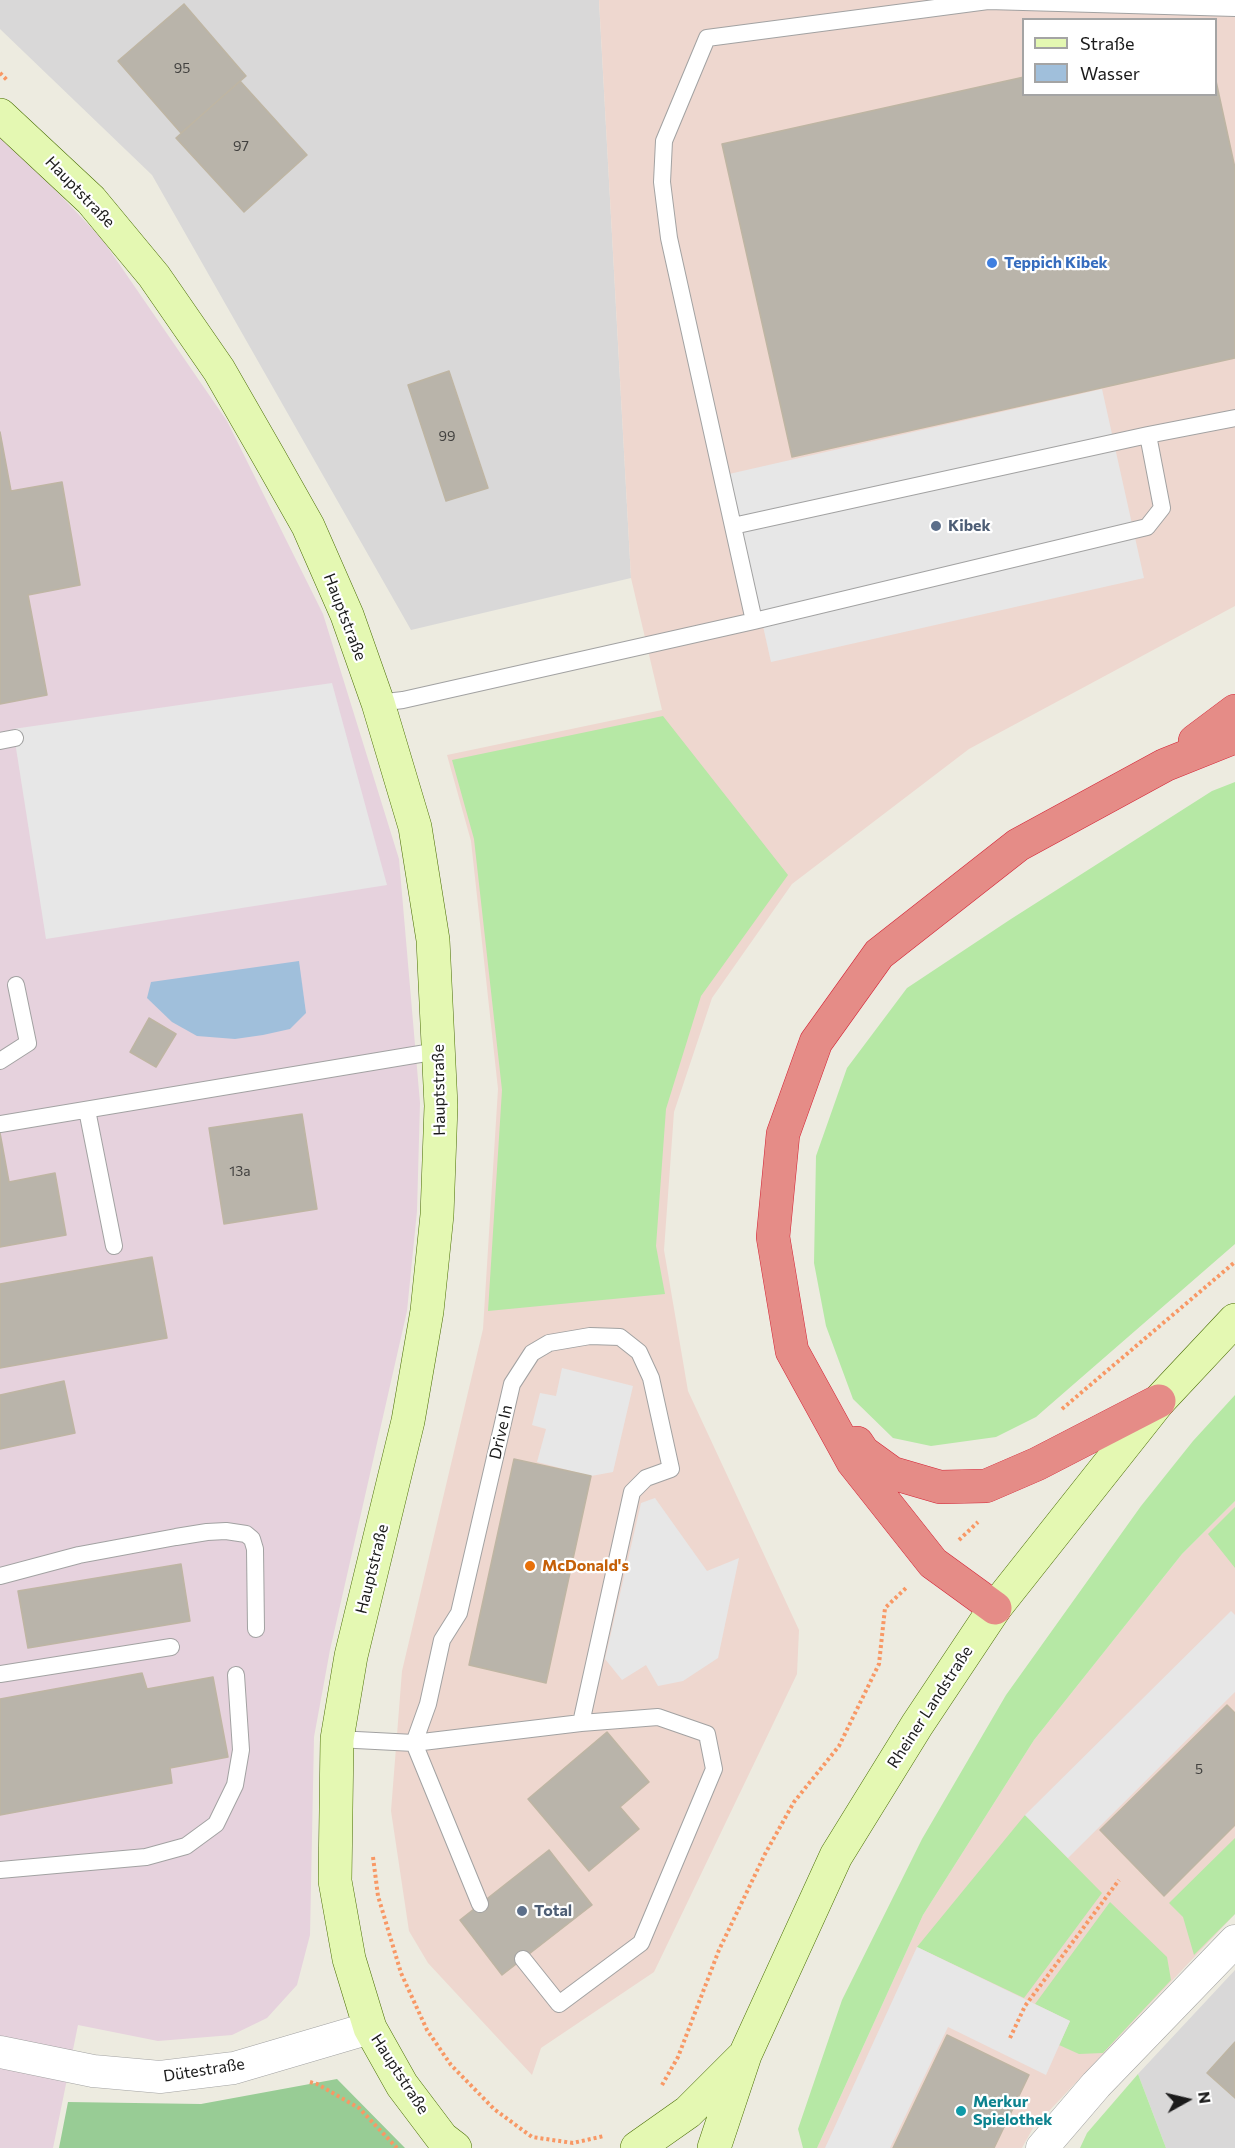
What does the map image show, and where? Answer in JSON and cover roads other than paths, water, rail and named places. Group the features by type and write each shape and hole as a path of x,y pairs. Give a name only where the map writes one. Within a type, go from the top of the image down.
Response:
{"highway":[{"path":"1165,765 1235,711"},
{"path":"995,1608 933,1563 853,1462 792,1351 773,1237 783,1134 816,1042 879,954 1018,845 1165,765 1235,736"},
{"path":"792,1351 863,1452 892,1473 940,1488 986,1486 1037,1464 1159,1401"}],"street":[{"name":"Hauptstraße","path":"0,115 91,200 154,276 219,370 308,526 347,615 378,703 415,826 433,939 441,1106 437,1215 427,1311 408,1421 351,1656 337,1739 335,1881 350,1959 370,2028 402,2085 452,2144"},
{"name":"Rheiner Landstraße","path":"714,2148 745,2055 836,1856 917,1725 995,1608 1159,1401 1235,1320"},
{"path":"1042,2148 1096,2085 1235,1941"},
{"name":"Dütestraße","path":"0,2052 93,2071 160,2077 234,2068 370,2028"},
{"path":"626,2141 688,2112 745,2055"}],"lane":[{"path":"754,621 669,238 662,182 664,141 707,38 988,1 1235,8"},
{"path":"733,526 1235,418"},
{"path":"378,703 403,700 754,621 1147,527 1162,508 1148,435"},
{"path":"0,1061 28,1043 16,985"},
{"path":"0,1124 438,1051"},
{"path":"87,1110 114,1246"},
{"name":"Drive In","path":"414,1743 428,1704 442,1640 459,1613 512,1384 532,1353 549,1343 590,1336 620,1338 639,1352 651,1378 671,1469 646,1478 632,1492 581,1723"},
{"path":"0,1576 79,1555 186,1535 226,1531 246,1534 252,1539 255,1549 256,1629"},
{"path":"0,1674 171,1647"},
{"path":"0,1870 146,1857 186,1846 216,1824 235,1785 241,1750 236,1676"},
{"path":"337,1739 414,1743 581,1723 658,1717 706,1734 714,1769 641,1943 559,2004 523,1959"},
{"path":"414,1743 480,1904"}],"water":[{"path":"299,961 306,1013 290,1029 235,1039 197,1036 172,1022 147,998 151,982"}],"place":[{"name":"Teppich Kibek","path":"992,263"},
{"name":"Kibek","path":"936,526"},
{"name":"McDonald's","path":"530,1566"},
{"name":"Total","path":"522,1911"},
{"name":"Merkur Spielothek","path":"961,2111"}]}
